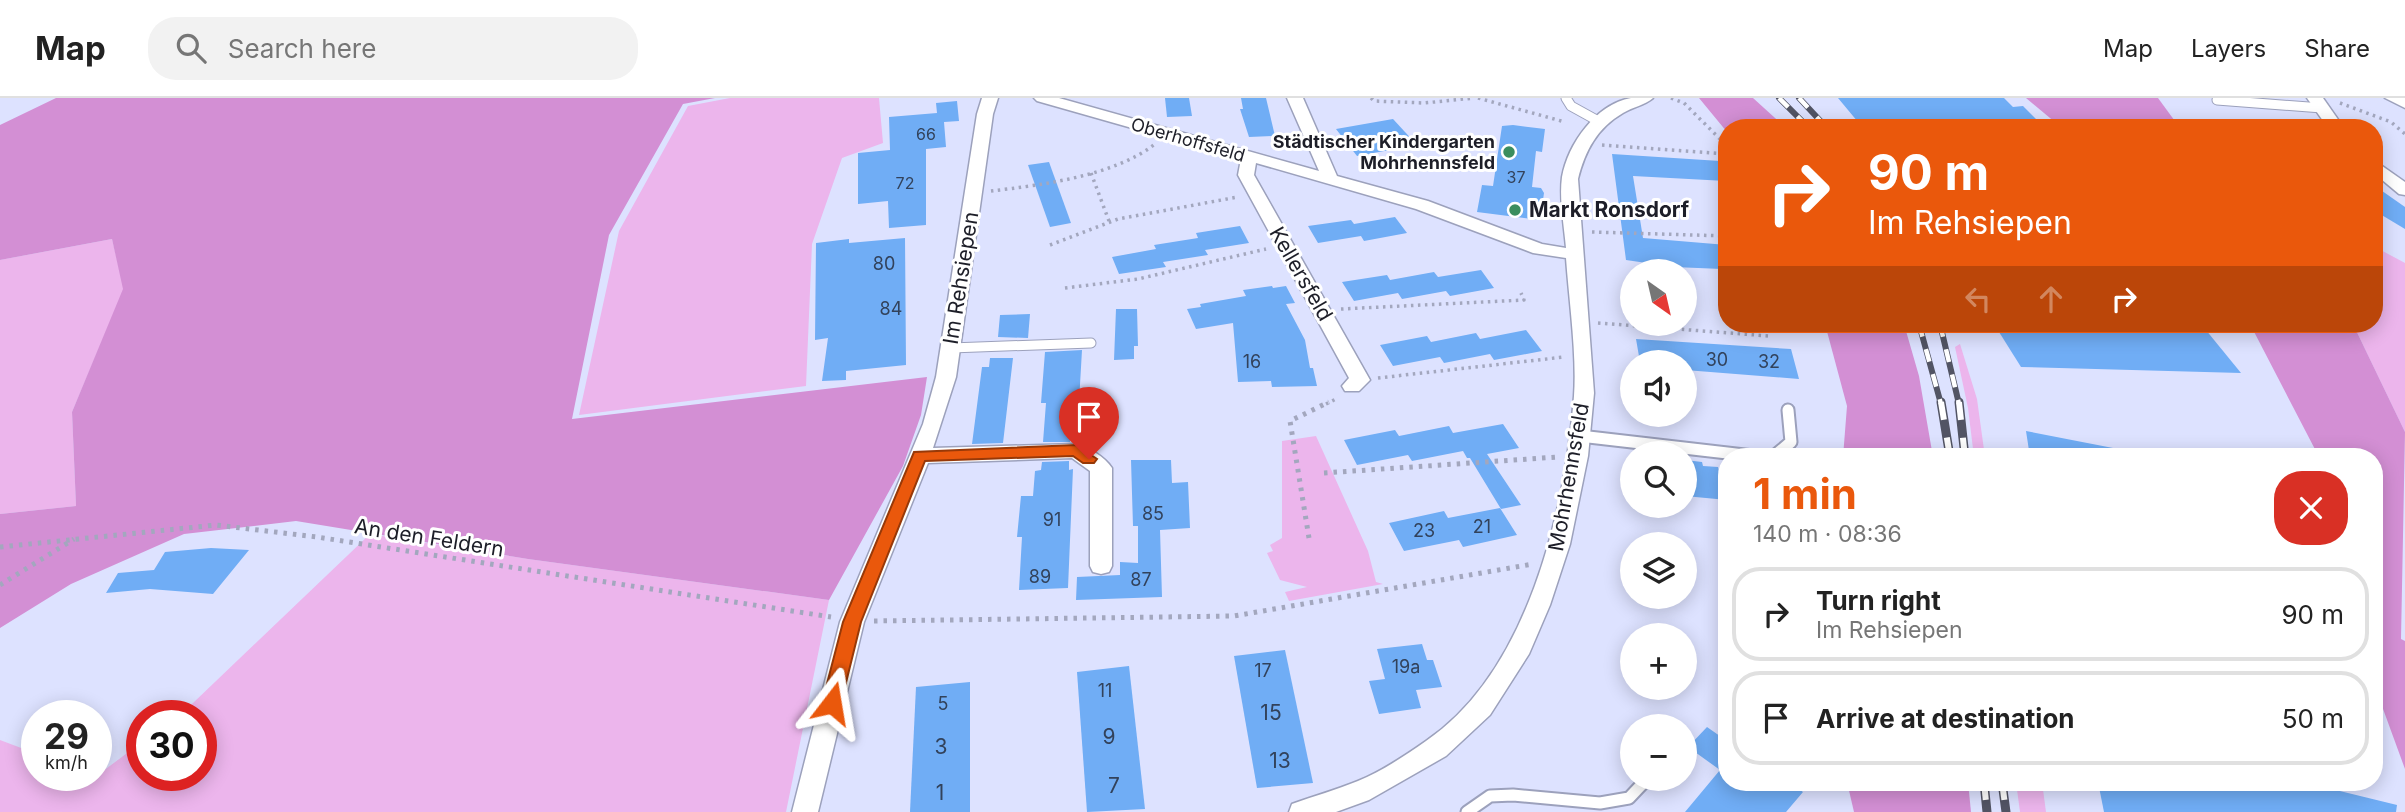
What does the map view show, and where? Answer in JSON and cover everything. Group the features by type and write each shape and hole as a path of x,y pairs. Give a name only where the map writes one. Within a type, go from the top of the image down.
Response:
{"street":[{"name":"Im Rehsiepen","path":"805,812 852,622 933,424 946,377 989,98"},
{"name":"Oberhoffsfeld","path":"1042,98 1445,213 1510,241 1539,250 1574,254"},
{"path":"1295,98 1330,178"},
{"path":"1591,132 1630,103 1645,98"},
{"path":"2393,98 2405,103"},
{"path":"2323,102 2332,119"},
{"name":"Mohrhennsfeld","path":"1302,812 1369,789 1437,748 1481,708 1517,654 1538,605 1553,560 1578,446 1584,393 1570,179 1574,155 1591,132"},
{"name":"Kellersfeld","path":"1249,157 1246,175 1321,310 1356,383"},
{"path":"2383,172 2405,190"},
{"path":"920,456 1076,451 1101,468 1101,566"}],"lane":[{"path":"1566,98 1591,132"},
{"path":"2217,100 2323,102"},
{"path":"951,348 1091,343"},
{"path":"1784,448 1791,442 1788,411"},
{"path":"1578,446 1718,454"},
{"path":"1467,812 1490,796 1513,795 1600,803 1629,798 1636,791"}],"path":[{"path":"1371,98 1374,102 1419,104 1476,98 1591,132 1718,153"},
{"path":"1671,98 1684,103 1718,137"},
{"path":"2323,102 2380,119"},
{"path":"2383,120 2405,134"},
{"path":"975,194 1040,185 1091,173 1142,156 1167,135"},
{"path":"1091,173 1109,221"},
{"path":"1050,245 1077,230 1109,221 1238,197"},
{"path":"1574,232 1718,236"},
{"path":"1065,288 1138,279 1284,244"},
{"path":"1321,310 1524,300 1521,293"},
{"path":"1580,322 1718,333"},
{"path":"1719,333 1769,337"},
{"path":"1309,538 1290,421 1337,398 1356,383 1583,355"},
{"path":"1324,473 1578,446"},
{"name":"An den Feldern","path":"0,547 216,525 317,537 852,622 1234,616 1553,560"},
{"path":"0,584 78,537"}],"shaded area":[{"path":"56,98 715,98 683,104 609,235 572,419 927,377 921,415 903,466 829,600 528,559 296,521 184,534 71,584 0,628 0,514 76,506 72,412 123,289 112,239 0,260 0,125"},
{"path":"730,98 879,98 883,143 842,158 812,244 806,386 579,415 619,231 688,106"},
{"path":"1699,98 1753,98 1776,119 1718,119"},
{"path":"2026,98 2158,98 2173,119 2051,119"},
{"path":"112,239 124,289 72,412 76,506 0,514 0,260"},
{"path":"2383,251 2405,263 2405,432 2357,333 2383,333"},
{"path":"1827,333 1907,333 1919,376 1931,448 1844,448 1847,406"},
{"path":"2255,333 2357,333 2405,432 2401,639 2405,641 2405,769 2383,709 2383,448 2314,448"},
{"path":"1960,344 1977,399 1984,448 1973,448 1968,408 1955,347"},
{"path":"1316,436 1368,551 1376,582 1383,584 1289,601 1285,592 1307,587 1280,580 1267,553 1273,551 1270,545 1282,538 1282,441"},
{"path":"370,534 528,559 829,600 786,812 0,812 0,740 21,748 21,791 112,791 112,764 126,754 126,791 217,791 217,700 196,700"},
{"path":"1849,791 1969,791 1971,812 1854,812"},
{"path":"2017,791 2043,791 2046,812 2020,812"}],"building":[{"path":"1165,98 1189,98 1192,116 1167,117"},
{"path":"1241,98 1266,98 1275,136 1249,137 1240,109 1243,109"},
{"path":"1838,98 2004,98 2013,107 2023,106 2036,119 1856,119"},
{"path":"957,101 959,121 944,122 946,147 926,149 926,225 889,228 888,201 858,204 858,153 890,150 889,117 937,113 936,103"},
{"path":"1393,119 1417,145 1357,156 1336,129"},
{"path":"1502,126 1545,129 1542,152 1536,151 1532,187 1541,188 1544,193 1540,220 1477,212 1482,185 1493,186"},
{"path":"1612,154 1718,161 1718,181 1633,176 1643,238 1718,244 1718,269 1698,268 1698,259 1626,259"},
{"path":"1049,162 1071,223 1050,227 1028,165"},
{"path":"2383,192 2405,207 2405,229 2383,216"},
{"path":"1395,217 1407,233 1364,241 1361,236 1318,243 1308,226 1351,220 1354,224"},
{"path":"1240,226 1249,243 1205,250 1208,255 1163,262 1166,267 1119,274 1112,257 1156,249 1154,245 1198,238 1196,233"},
{"path":"905,238 906,365 846,371 846,380 822,381 828,338 815,340 816,243 849,239 849,243"},
{"path":"1481,270 1494,288 1450,296 1446,291 1402,299 1398,293 1354,301 1342,282 1387,275 1390,280 1434,272 1438,277"},
{"path":"1286,286 1295,303 1286,304 1305,340 1310,368 1313,368 1317,386 1272,387 1271,381 1238,382 1233,323 1196,329 1187,309 1246,296 1243,290"},
{"path":"1116,309 1137,309 1138,346 1134,346 1134,359 1114,360"},
{"path":"1030,314 1028,338 998,337 1000,315"},
{"path":"1526,330 1542,351 1494,360 1490,354 1444,363 1440,357 1393,366 1380,345 1427,336 1431,342 1476,333 1480,339"},
{"path":"2000,333 2208,333 2241,373 2021,367"},
{"path":"1636,339 1791,349 1799,379 1697,371 1697,350 1638,350"},
{"path":"1082,350 1079,402 1071,402 1070,442 1043,442 1046,403 1041,403 1045,352"},
{"path":"990,358 1013,358 1003,443 972,444 982,367 989,367"},
{"path":"1503,424 1519,448 1487,454 1521,505 1501,509 1463,451 1412,461 1408,455 1357,465 1344,440 1395,430 1399,436 1449,426 1453,433"},
{"path":"2026,431 2113,448 2029,448"},
{"path":"1131,460 1171,460 1172,483 1188,482 1190,528 1160,530 1162,597 1076,600 1077,577 1120,575 1120,562 1138,563 1138,526 1133,526"},
{"path":"1069,461 1069,470 1073,469 1068,588 1019,590 1022,537 1017,537 1021,496 1033,496 1035,471 1041,470 1042,462"},
{"path":"1697,461 1702,462 1703,466 1718,467 1718,499 1697,497"},
{"path":"1500,508 1517,535 1463,547 1459,540 1404,551 1389,523 1444,511 1448,518"},
{"path":"211,548 249,550 213,594 150,589 106,593 118,573 154,570 165,552"},
{"path":"1422,644 1427,660 1433,660 1442,687 1416,690 1421,708 1379,714 1369,681 1385,679 1377,649"},
{"path":"1285,650 1313,783 1257,788 1234,656"},
{"path":"1129,666 1145,809 1087,812 1077,672"},
{"path":"970,682 970,812 910,812 916,687"},
{"path":"1707,727 1718,735 1718,769 1697,753 1697,738"},
{"path":"1718,772 1718,791 1803,792 1786,812 1685,812"},
{"path":"2100,791 2340,791 2397,805 2396,812 2104,812"}],"railway":[{"path":"1779,98 1800,119"},
{"path":"1799,98 1819,119"},
{"path":"1921,333 1941,404"},
{"path":"1942,333 1959,404"},
{"path":"1941,402 1949,448"},
{"path":"1959,402 1964,448"},
{"path":"1985,791 1987,812"},
{"path":"2003,791 2006,812"}],"place":[{"name":"Städtischer Kindergarten Mohrhennsfeld","path":"1509,152"},
{"name":"Markt Ronsdorf","path":"1515,210"}],"route":[{"path":"832,703 852,622 874,561 920,456 1076,451 1089,459"}]}
